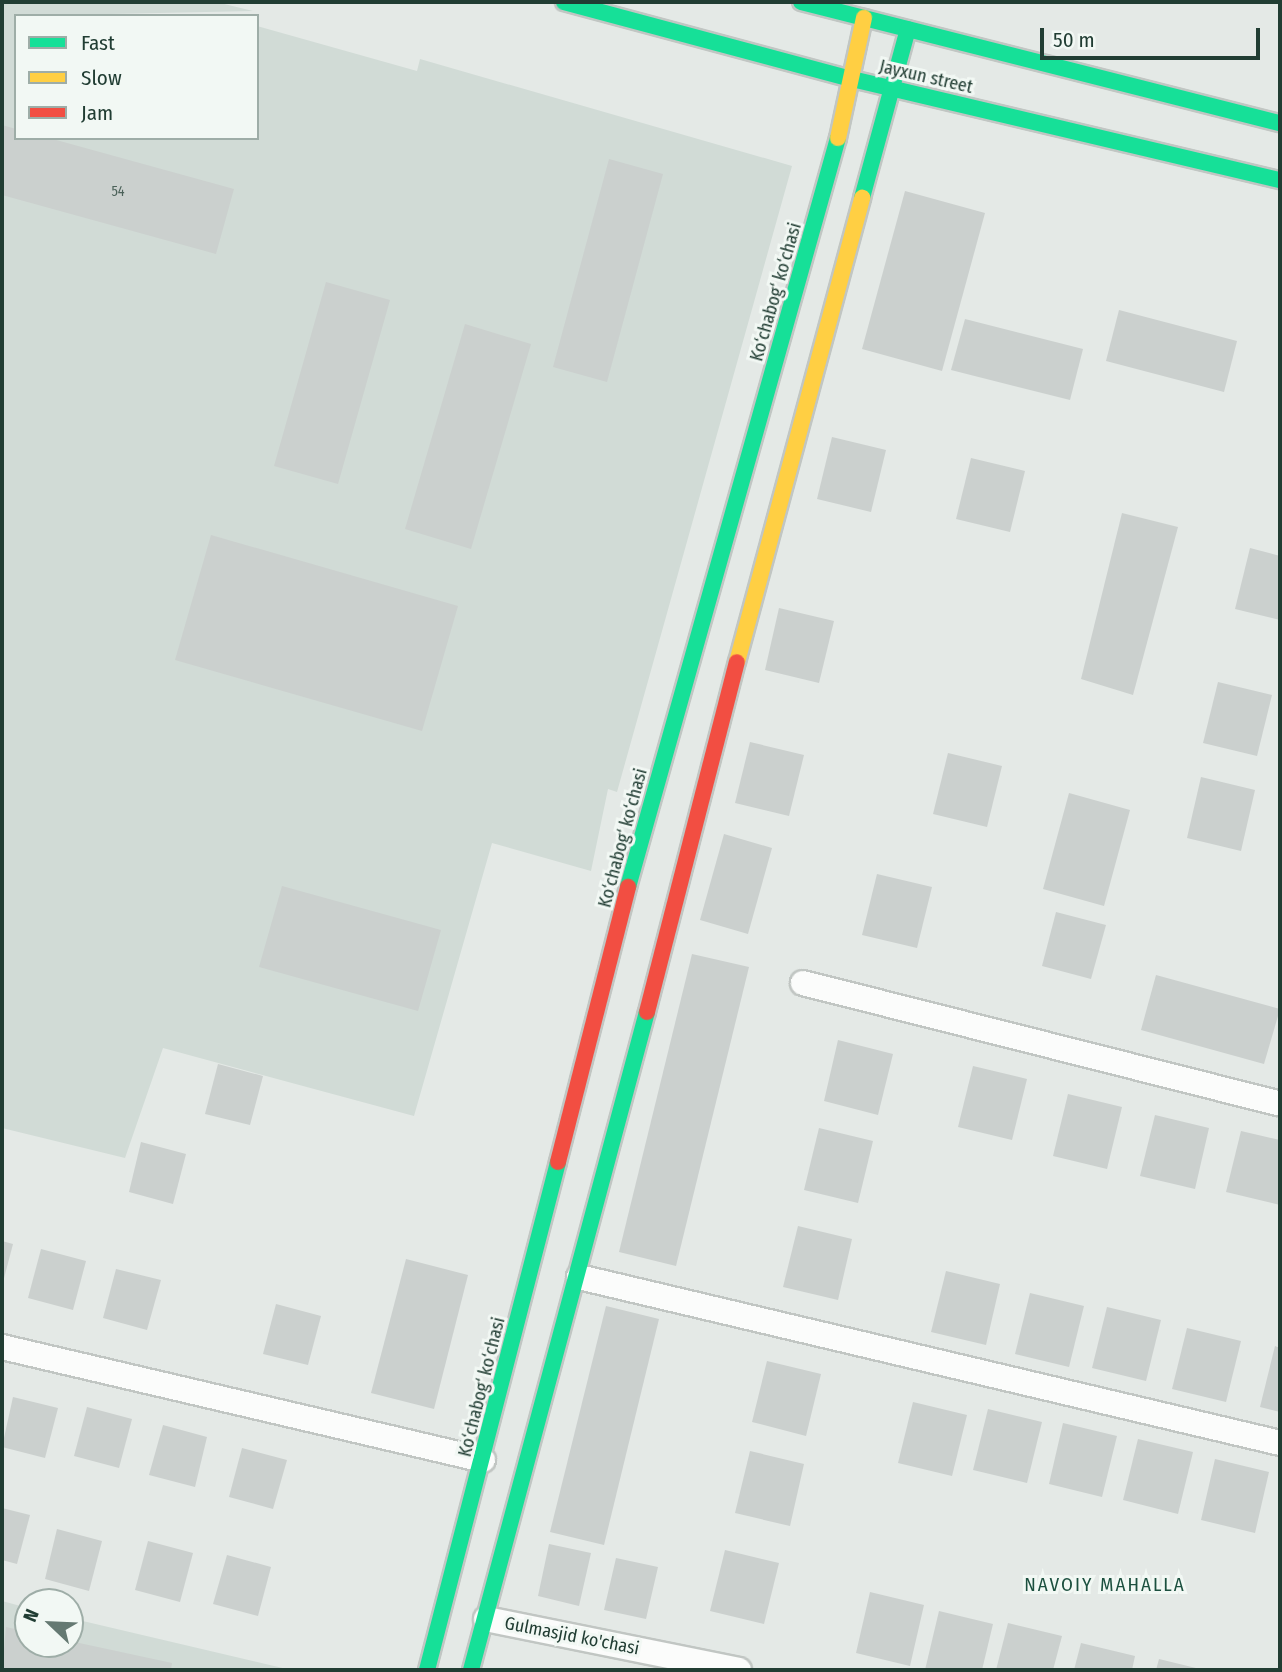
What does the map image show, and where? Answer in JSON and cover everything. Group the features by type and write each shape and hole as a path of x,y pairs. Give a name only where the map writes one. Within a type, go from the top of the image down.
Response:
{"main road":[{"name":"Jayxun street","path":"565,2 852,79 1280,180"},
{"path":"801,2 865,10 908,29 1280,123"},
{"name":"Ko‘chabog‘ ko‘chasi","path":"427,1670 489,1474 634,866 852,79 865,10"},
{"path":"471,1670 525,1487 681,881 908,29"},
{"path":"634,866 681,881"},
{"path":"489,1474 525,1487"}],"street":[{"path":"803,983 1280,1104"},
{"path":"579,1277 1280,1443"},
{"path":"2,1347 489,1474"},
{"name":"Gulmasjid ko'chasi","path":"486,1619 739,1670"}],"shaded area":[{"path":"2,2 216,2 253,11 14,14 14,140 259,140 259,27 417,71 420,59 792,166 617,792 608,789 591,871 492,843 414,1116 163,1048 125,1158 2,1128"},
{"path":"2,1601 14,1604 14,1658 84,1658 84,1621 291,1670 2,1670"}],"building":[{"path":"2,125 14,128 14,140 56,140 234,189 216,254 2,195"},
{"path":"609,159 663,174 607,382 553,367"},
{"path":"905,191 985,213 942,371 862,349"},
{"path":"326,282 390,300 338,484 274,466"},
{"path":"1119,310 1237,341 1224,392 1106,361"},
{"path":"965,319 1083,349 1070,400 951,370"},
{"path":"465,324 531,344 471,549 405,529"},
{"path":"832,437 886,450 871,512 817,499"},
{"path":"971,458 1025,471 1010,532 956,519"},
{"path":"1122,513 1178,527 1133,695 1081,679"},
{"path":"211,535 458,606 422,731 175,660"},
{"path":"1250,548 1280,556 1280,620 1235,609"},
{"path":"779,608 834,621 819,683 765,670"},
{"path":"1218,682 1272,695 1257,756 1203,743"},
{"path":"750,742 804,755 789,816 735,803"},
{"path":"948,753 1002,766 987,827 933,814"},
{"path":"1201,777 1255,790 1241,851 1187,838"},
{"path":"1069,793 1130,810 1104,906 1043,889"},
{"path":"724,834 772,848 748,934 700,920"},
{"path":"877,874 932,887 917,948 862,935"},
{"path":"282,886 441,930 418,1011 259,967"},
{"path":"1056,912 1106,925 1091,979 1042,966"},
{"path":"692,954 749,967 676,1266 619,1252"},
{"path":"1156,975 1280,1009 1264,1064 1141,1030"},
{"path":"838,1040 893,1054 878,1115 824,1101"},
{"path":"218,1064 263,1076 250,1125 205,1114"},
{"path":"973,1066 1027,1079 1012,1140 958,1127"},
{"path":"1068,1094 1122,1107 1107,1169 1053,1156"},
{"path":"1155,1115 1209,1128 1195,1189 1140,1176"},
{"path":"819,1128 873,1141 858,1203 804,1190"},
{"path":"1241,1131 1280,1140 1280,1205 1226,1192"},
{"path":"141,1142 186,1154 173,1204 129,1192"},
{"path":"798,1226 852,1239 838,1300 783,1287"},
{"path":"2,1241 13,1244 3,1282 2,1282"},
{"path":"41,1249 86,1261 73,1310 28,1298"},
{"path":"406,1259 468,1275 434,1409 371,1393"},
{"path":"116,1269 161,1280 147,1330 103,1318"},
{"path":"946,1271 1000,1284 986,1345 931,1332"},
{"path":"1030,1293 1084,1306 1069,1367 1015,1354"},
{"path":"276,1304 321,1316 308,1365 263,1354"},
{"path":"606,1306 659,1319 604,1545 550,1532"},
{"path":"1107,1307 1161,1320 1146,1381 1092,1368"},
{"path":"1187,1328 1241,1341 1226,1402 1172,1389"},
{"path":"1275,1346 1280,1348 1280,1412 1260,1407"},
{"path":"767,1361 821,1374 806,1436 752,1422"},
{"path":"13,1397 58,1408 45,1458 2,1447"},
{"path":"913,1402 967,1415 952,1476 898,1463"},
{"path":"87,1407 132,1419 119,1468 74,1456"},
{"path":"988,1409 1042,1422 1027,1483 973,1470"},
{"path":"1063,1423 1117,1436 1102,1497 1049,1484"},
{"path":"163,1425 207,1437 195,1487 149,1475"},
{"path":"1138,1439 1193,1452 1178,1514 1123,1500"},
{"path":"242,1448 287,1460 273,1509 229,1497"},
{"path":"750,1451 804,1464 790,1526 735,1513"},
{"path":"1215,1459 1269,1472 1255,1533 1201,1520"},
{"path":"2,1508 30,1515 17,1564 2,1560"},
{"path":"57,1529 102,1541 89,1591 45,1579"},
{"path":"148,1541 193,1553 180,1602 135,1590"},
{"path":"549,1544 591,1553 579,1606 538,1596"},
{"path":"725,1550 779,1563 764,1624 710,1611"},
{"path":"227,1555 271,1567 258,1616 213,1604"},
{"path":"616,1558 658,1567 646,1619 604,1610"},
{"path":"870,1592 924,1605 910,1666 856,1653"},
{"path":"939,1611 993,1624 982,1670 925,1670"},
{"path":"1008,1623 1062,1636 1053,1670 996,1670"},
{"path":"6,1627 14,1629 14,1658 84,1658 84,1644 172,1663 171,1670 2,1670"},
{"path":"1081,1643 1135,1656 1132,1670 1074,1670"},
{"path":"1159,1659 1200,1669 1200,1670 1156,1670"}],"traffic: fast":[{"path":"564,2 852,79 1280,180"},
{"path":"801,2 1280,123"},
{"path":"862,198 908,29"},
{"path":"628,887 838,138"},
{"path":"471,1670 647,1012"},
{"path":"427,1670 558,1162"}],"traffic: slow":[{"path":"838,138 864,18"},
{"path":"737,662 862,198"}],"traffic: jam":[{"path":"647,1012 737,662"},
{"path":"558,1162 628,887"}],"district":[{"name":"NAVOIY MAHALLA","path":"1105,1585"}]}
